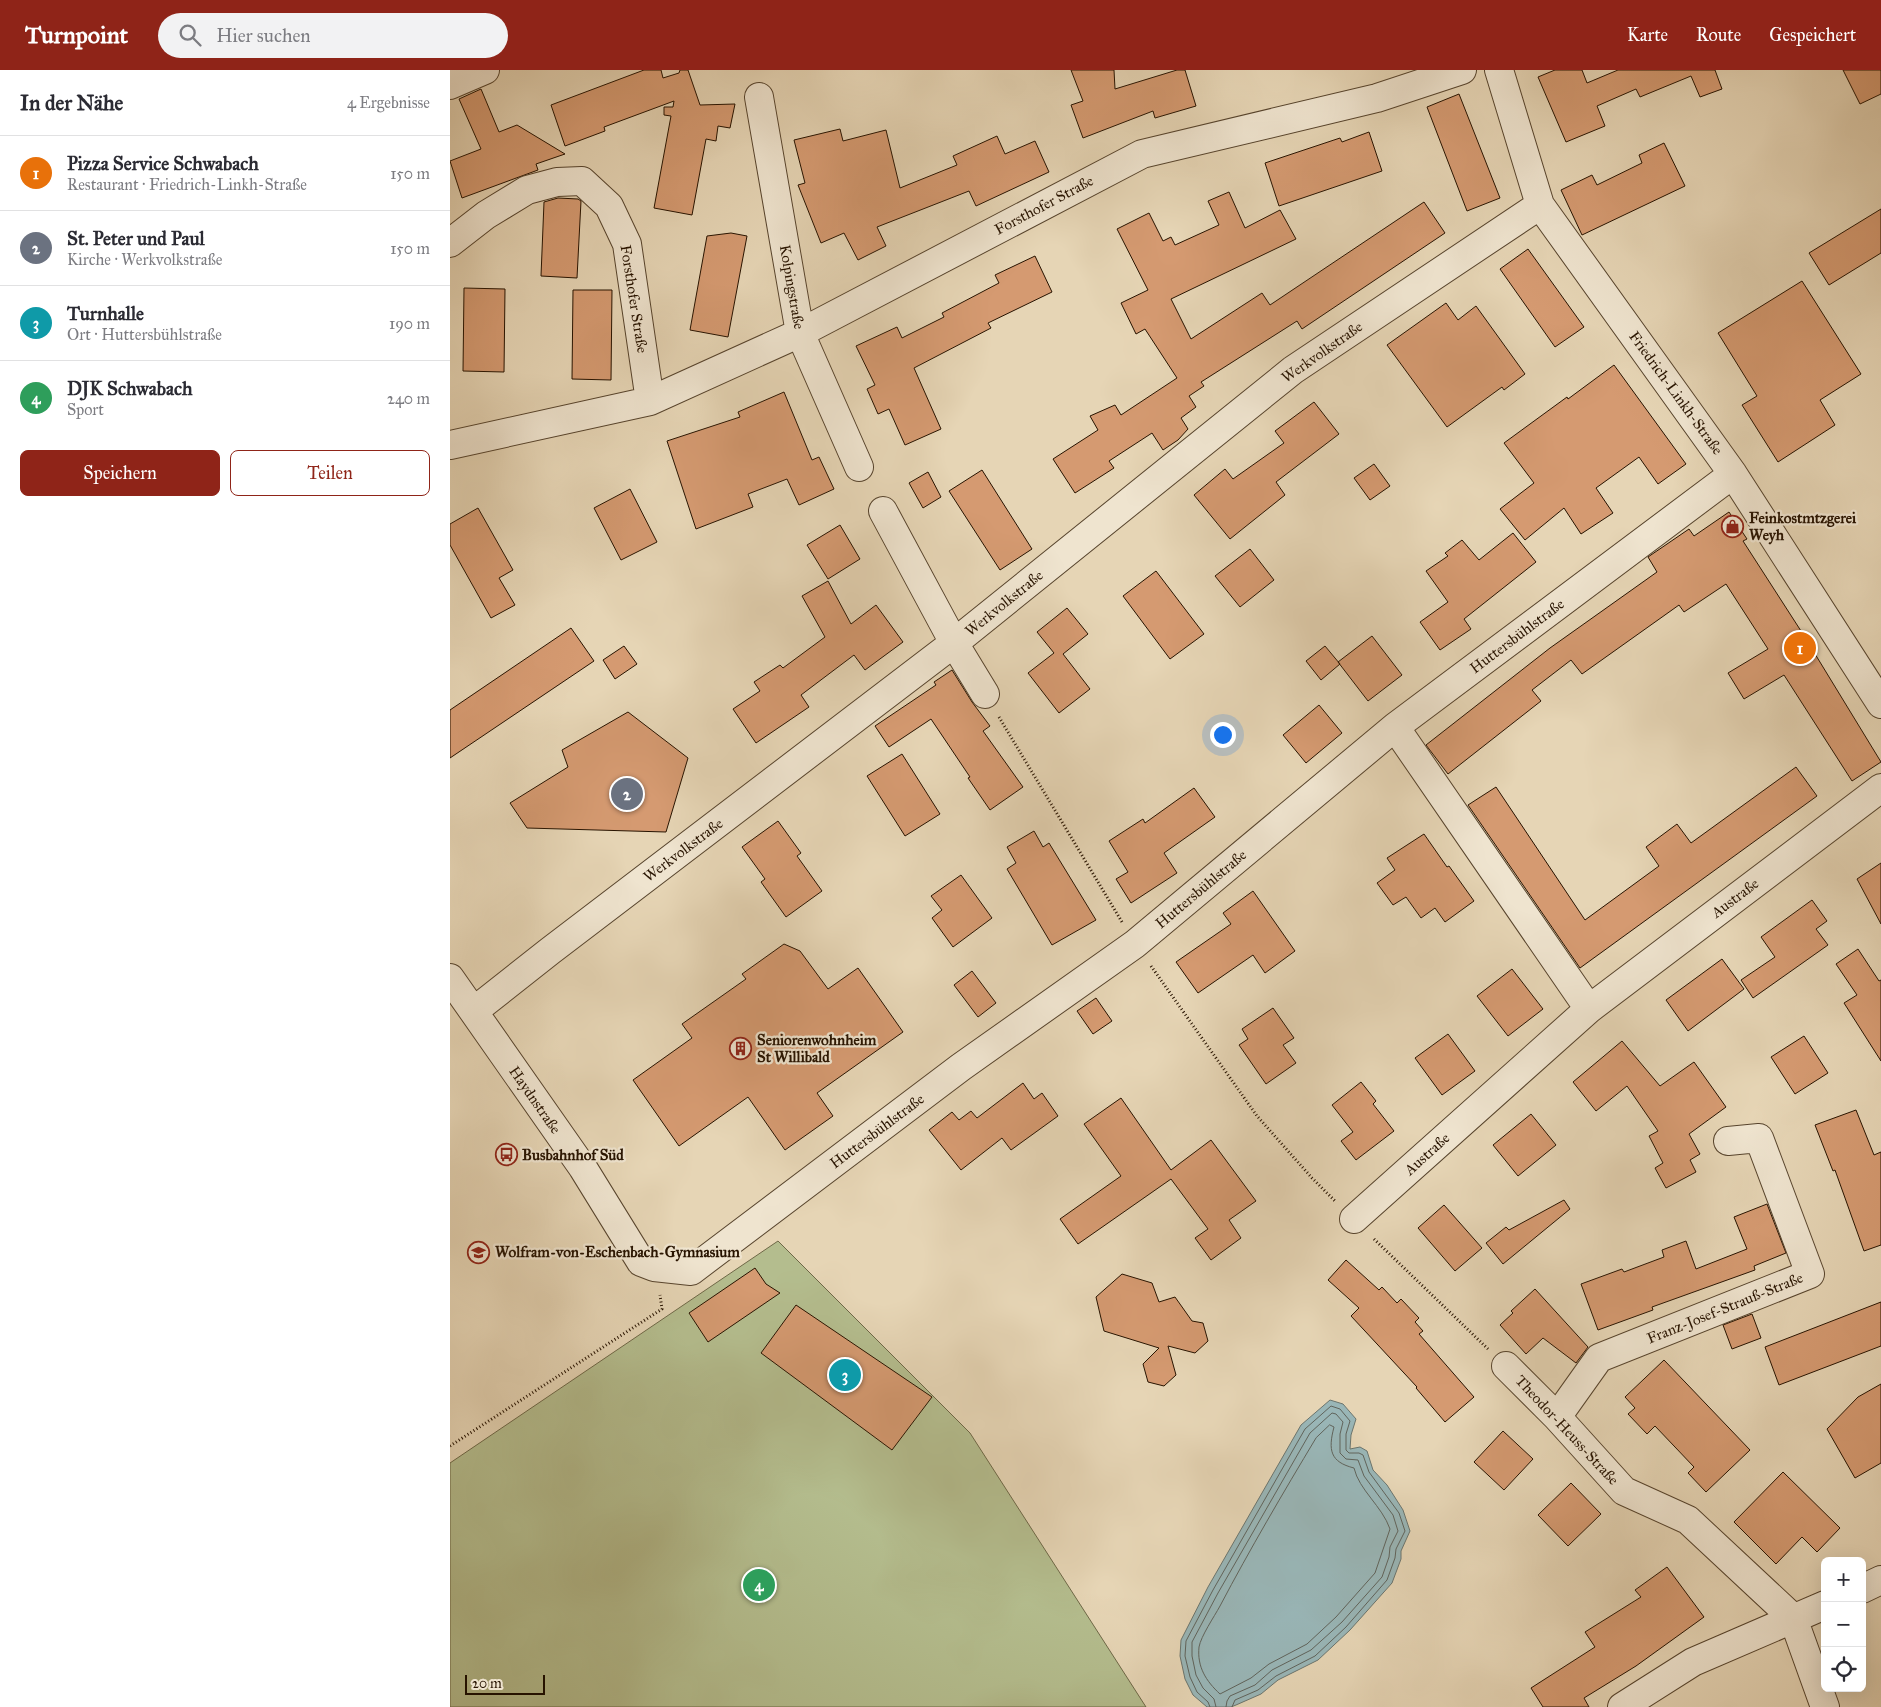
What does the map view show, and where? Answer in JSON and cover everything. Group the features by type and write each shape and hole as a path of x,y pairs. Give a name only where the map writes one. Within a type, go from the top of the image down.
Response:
{"street":[{"path":"450,85 484,70"},
{"name":"Forsthofer Straße","path":"450,445 650,401 800,333 1142,154 1377,98 1452,75 1462,70"},
{"name":"Friedrich-Linkh-Straße","path":"1499,70 1540,204 1733,474 1881,704"},
{"name":"Kolpingstraße","path":"760,97 800,333 859,467"},
{"name":"Forsthofer Straße","path":"450,243 486,215 527,190 557,182 582,181 609,206 627,244 650,401"},
{"name":"Werkvolkstraße","path":"474,1011 954,643 1293,370 1540,204"},
{"name":"Huttersbühlstraße","path":"654,1267 691,1271 961,1067 1135,944 1395,727 1733,474"},
{"path":"883,511 954,643 985,694"},
{"path":"1395,727 1589,1009"},
{"name":"Austraße","path":"1354,1219 1589,1009 1881,788"},
{"name":"Haydnstraße","path":"450,978 583,1168 641,1262 654,1267"},
{"name":"Franz-Josef-Strauß-Straße","path":"1557,1417 1599,1358 1810,1274 1759,1138 1728,1141"},
{"name":"Theodor-Heuss-Straße","path":"1506,1366 1557,1417 1624,1491 1688,1520 1793,1618"},
{"path":"1866,1586 1881,1580"},
{"path":"1622,1707 1693,1662 1821,1607"},
{"path":"1793,1618 1825,1707"}],"path":[{"path":"985,694 1135,944 1257,1116 1312,1178 1506,1366"},
{"path":"450,1446 662,1309 654,1267"}],"green space":[{"path":"778,1241 970,1433 1146,1707 450,1707 450,1463"}],"water":[{"path":"1330,1400 1343,1404 1356,1419 1351,1435 1350,1449 1360,1447 1367,1451 1373,1470 1387,1485 1403,1510 1410,1531 1401,1551 1401,1559 1392,1583 1350,1630 1318,1660 1278,1680 1261,1694 1236,1705 1231,1707 1207,1707 1193,1695 1185,1679 1180,1656 1181,1640 1208,1587 1301,1425"}],"building":[{"path":"644,70 661,70 663,78 679,73 680,70 688,70 700,105 735,104 730,128 718,126 716,141 706,139 692,215 654,208 671,116 664,115 664,107 673,107 674,101 604,127 605,131 565,146 551,105"},
{"path":"1071,70 1114,70 1115,89 1177,70 1185,70 1196,106 1155,118 1153,111 1083,138 1071,105 1083,101"},
{"path":"1555,70 1582,70 1587,83 1618,70 1715,70 1722,89 1700,97 1691,76 1640,97 1636,89 1597,106 1605,126 1566,142 1538,77"},
{"path":"1843,70 1881,70 1881,94 1860,104"},
{"path":"481,89 499,132 517,125 565,154 536,164 538,170 462,198 450,161 481,149 459,99"},
{"path":"1459,94 1500,198 1467,211 1427,107"},
{"path":"840,129 843,141 886,130 900,188 957,165 953,156 997,136 1005,154 1035,141 1049,172 976,206 969,191 877,227 886,246 858,260 844,233 821,243 798,185 805,183 794,140"},
{"path":"1369,132 1382,171 1279,206 1265,163 1340,138 1342,142"},
{"path":"1664,143 1685,186 1582,235 1561,190 1592,175 1597,185 1642,163 1639,155"},
{"path":"1229,192 1245,228 1280,210 1296,239 1171,299 1191,339 1262,293 1270,305 1424,202 1445,233 1302,329 1297,321 1201,382 1204,386 1189,396 1196,407 1181,418 1188,429 1178,440 1163,450 1152,433 1109,461 1114,468 1075,493 1053,459 1098,430 1090,416 1115,405 1121,415 1177,378 1145,329 1136,334 1121,303 1148,290 1117,229 1149,213 1163,241 1171,237 1175,245 1219,225 1208,201"},
{"path":"558,198 578,199 581,201 577,278 541,276 544,202"},
{"path":"1881,209 1881,253 1829,285 1809,253"},
{"path":"731,233 747,236 728,337 690,330 707,236"},
{"path":"1528,249 1584,327 1555,347 1500,269"},
{"path":"1035,256 1052,292 988,323 991,328 914,368 941,429 905,445 889,409 878,414 867,389 875,385 856,346 897,327 902,338 944,317 942,313 999,283 995,275"},
{"path":"1802,281 1861,374 1820,400 1835,425 1778,462 1742,405 1757,396 1718,333"},
{"path":"464,288 505,289 504,372 463,371"},
{"path":"573,290 612,290 611,380 572,379"},
{"path":"1446,303 1458,320 1476,306 1525,374 1504,390 1502,387 1447,427 1387,345"},
{"path":"1614,365 1686,464 1658,484 1639,457 1596,488 1613,513 1581,534 1564,508 1525,540 1500,509 1534,483 1504,443"},
{"path":"784,392 812,460 819,457 834,489 799,505 787,479 748,494 753,507 696,529 667,441 740,417 738,412"},
{"path":"1314,402 1339,434 1276,482 1285,495 1230,539 1194,495 1225,469 1233,479 1284,443 1275,431"},
{"path":"1374,464 1390,486 1370,500 1354,478"},
{"path":"982,470 1032,549 1000,570 949,491"},
{"path":"928,472 941,497 923,508 909,483"},
{"path":"630,489 657,542 621,560 594,508"},
{"path":"478,508 513,570 499,578 515,605 491,618 450,545 450,524"},
{"path":"1729,512 1747,539 1743,541 1801,631 1881,762 1852,781 1784,675 1744,699 1728,673 1768,649 1726,584 1684,612 1679,605 1582,674 1571,660 1532,690 1541,701 1448,774 1426,745 1550,648 1657,572 1648,557 1689,529 1694,536"},
{"path":"840,525 860,559 828,579 807,545"},
{"path":"1513,533 1536,562 1464,619 1471,629 1440,650 1420,622 1448,602 1426,571 1448,556 1445,553 1462,540 1479,560"},
{"path":"1250,549 1274,580 1240,607 1215,576"},
{"path":"1156,571 1204,634 1170,659 1123,596"},
{"path":"828,581 851,624 876,605 903,642 865,670 854,655 801,695 809,707 756,743 733,709 760,691 754,682 780,665 783,668 825,637 802,596"},
{"path":"1067,608 1088,634 1063,654 1090,689 1059,713 1028,673 1054,653 1037,632"},
{"path":"571,628 594,661 450,758 450,710"},
{"path":"1372,636 1402,675 1368,701 1338,662"},
{"path":"624,646 637,664 615,679 603,660"},
{"path":"1325,646 1340,664 1321,680 1306,661"},
{"path":"952,670 990,726 983,731 1023,787 990,810 931,719 889,747 875,726 936,685 934,682"},
{"path":"1319,705 1342,733 1306,763 1283,735"},
{"path":"628,712 688,758 666,832 527,828 510,803 568,767 562,750"},
{"path":"902,754 940,814 905,836 867,776"},
{"path":"1796,767 1817,796 1580,968 1468,805 1496,787 1585,920 1659,866 1646,847 1677,824 1691,843"},
{"path":"1194,788 1215,817 1164,853 1177,873 1131,903 1116,879 1128,872 1109,841 1143,819 1145,823"},
{"path":"778,821 801,853 797,856 822,891 786,917 761,882 765,879 742,847"},
{"path":"1034,831 1043,847 1049,843 1096,920 1052,945 1007,869 1016,863 1007,847"},
{"path":"1424,834 1474,901 1445,922 1435,908 1421,918 1406,897 1393,905 1377,883 1395,870 1387,858"},
{"path":"1881,863 1881,924 1857,879"},
{"path":"961,875 992,918 953,947 932,918 942,910 931,896"},
{"path":"1253,891 1295,951 1265,973 1253,955 1198,993 1176,962 1231,924 1223,913"},
{"path":"1812,900 1827,921 1816,929 1828,945 1753,998 1741,980 1775,957 1761,937"},
{"name":"Seniorenwohnheim St Willibald","path":"784,944 800,951 828,989 858,968 903,1032 817,1093 833,1116 785,1150 748,1097 679,1146 633,1080 692,1038 682,1024 746,979 742,974"},
{"path":"1858,949 1879,981 1881,980 1881,1061 1844,1003 1857,995 1836,964"},
{"path":"1722,959 1744,989 1688,1031 1666,1000"},
{"path":"1512,969 1543,1009 1508,1036 1477,996"},
{"path":"972,971 996,1003 978,1017 954,985"},
{"path":"1096,998 1112,1021 1093,1034 1077,1011"},
{"path":"1273,1008 1294,1038 1283,1045 1296,1063 1266,1084 1239,1045 1248,1039 1242,1029"},
{"path":"1448,1034 1475,1071 1442,1095 1415,1058"},
{"path":"1804,1036 1828,1073 1795,1094 1771,1057"},
{"path":"1622,1041 1660,1086 1694,1062 1726,1107 1689,1134 1700,1154 1690,1160 1696,1172 1666,1188 1655,1168 1663,1163 1649,1136 1658,1131 1627,1086 1596,1111 1573,1082"},
{"path":"1361,1082 1376,1101 1373,1104 1394,1131 1356,1160 1341,1141 1353,1132 1332,1105"},
{"path":"1023,1083 1034,1099 1042,1093 1058,1116 1011,1150 1002,1138 961,1170 929,1130 952,1112 959,1120 971,1111 977,1118"},
{"path":"1121,1098 1171,1170 1211,1140 1256,1201 1229,1220 1241,1238 1211,1260 1195,1238 1208,1229 1171,1179 1078,1244 1060,1219 1121,1176 1084,1124"},
{"path":"1856,1110 1874,1155 1881,1152 1881,1245 1864,1251 1835,1170 1833,1171 1815,1125"},
{"path":"1531,1114 1556,1145 1518,1176 1493,1145"},
{"path":"1564,1200 1570,1209 1503,1264 1486,1243 1506,1227 1509,1230"},
{"path":"1767,1204 1786,1253 1754,1266 1755,1270 1652,1307 1653,1310 1598,1330 1581,1284 1622,1269 1624,1272 1664,1257 1662,1250 1686,1241 1696,1269 1747,1249 1734,1217"},
{"path":"1444,1205 1482,1248 1455,1271 1418,1228"},
{"path":"1346,1260 1379,1290 1382,1287 1397,1303 1401,1299 1419,1318 1415,1322 1423,1331 1419,1334 1474,1397 1445,1422 1417,1387 1351,1316 1359,1308 1328,1280"},
{"path":"755,1268 766,1284 780,1293 708,1342 689,1313"},
{"path":"1122,1274 1152,1283 1159,1302 1175,1297 1192,1321 1203,1323 1208,1341 1195,1353 1168,1346 1176,1375 1164,1386 1148,1382 1143,1364 1159,1348 1104,1331 1096,1297"},
{"path":"1535,1289 1588,1347 1576,1363 1543,1338 1526,1354 1500,1325 1513,1313 1511,1311"},
{"path":"1881,1302 1881,1346 1779,1385 1765,1347"},
{"path":"796,1305 932,1397 892,1450 761,1353"},
{"path":"1752,1314 1761,1338 1732,1349 1723,1325"},
{"path":"1664,1360 1750,1450 1706,1492 1688,1473 1694,1467 1655,1426 1647,1434 1628,1414 1635,1408 1625,1397"},
{"path":"1881,1384 1881,1463 1855,1478 1827,1429 1858,1397"},
{"path":"1503,1431 1533,1459 1504,1490 1474,1462"},
{"path":"1783,1472 1840,1528 1817,1552 1802,1537 1776,1564 1734,1522"},
{"path":"1571,1483 1601,1514 1568,1546 1538,1515"},
{"path":"1667,1567 1704,1617 1636,1666 1584,1698 1589,1707 1543,1707 1531,1688 1595,1647 1585,1632 1641,1597 1635,1590"}],"place":[{"name":"Feinkostmtzgerei Weyh","path":"1733,527"},
{"name":"Pizza Service Schwabach","path":"1800,648"},
{"name":"St. Peter und Paul","path":"627,794"},
{"name":"Seniorenwohnheim St Willibald","path":"741,1049"},
{"name":"Busbahnhof Süd","path":"506,1155"},
{"name":"Wolfram-von-Eschenbach-Gymnasium","path":"479,1252"},
{"name":"Turnhalle","path":"845,1375"},
{"name":"DJK Schwabach","path":"759,1585"}]}
